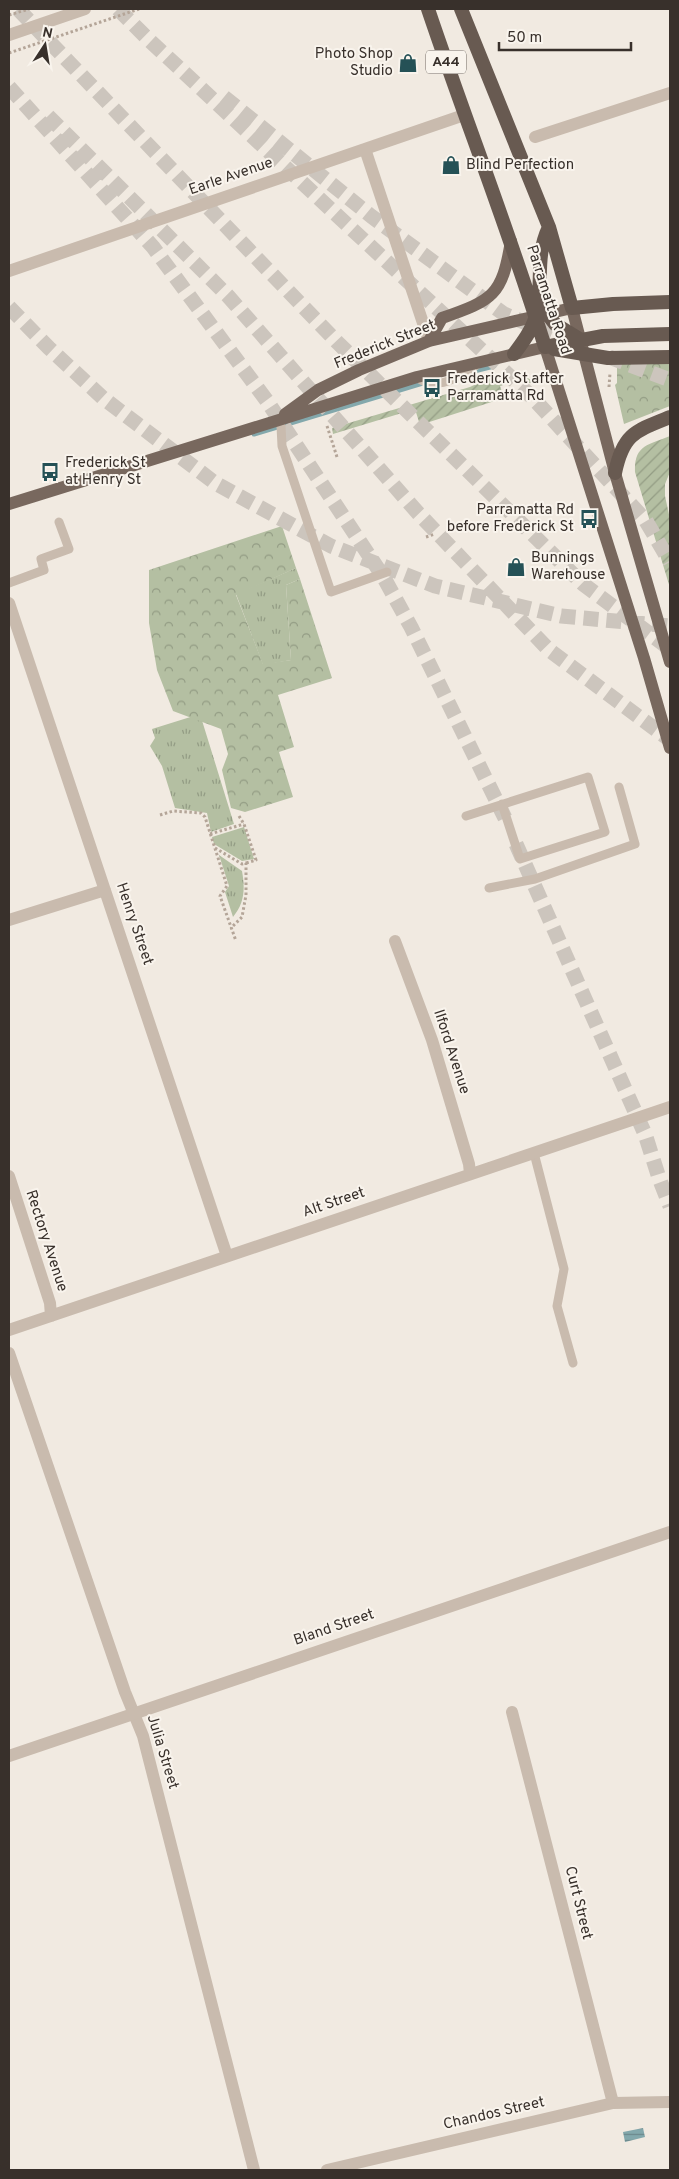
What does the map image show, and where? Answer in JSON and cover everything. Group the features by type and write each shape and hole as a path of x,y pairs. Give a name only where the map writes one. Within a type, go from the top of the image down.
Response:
{"highway":[{"name":"Parramatta Road","path":"428,9 464,115 523,274 540,311 546,347"},
{"name":"Parramatta Road","path":"461,9 549,227 572,308"},
{"path":"514,354 530,331 540,311 541,243 549,227"},
{"path":"572,308 670,302"},
{"path":"540,311 555,324 581,340"},
{"path":"546,347 603,336 670,334"},
{"path":"546,347 608,358 670,357"},
{"path":"615,473 619,453 630,436 670,417"}],"main road":[{"path":"429,341 442,318 469,308 491,295 498,288 505,274 511,240"},
{"name":"Frederick Street","path":"277,420 318,390 359,370 429,341 540,311 572,308"},
{"name":"Parramatta Road","path":"572,308 615,473 666,632 670,662"},
{"name":"Frederick Street","path":"9,504 417,376 546,347"},
{"name":"Parramatta Road","path":"546,347 644,658 670,748"}],"street":[{"path":"9,35 85,9"},
{"path":"535,137 670,92"},
{"name":"Earle Avenue","path":"9,271 464,115"},
{"path":"365,149 429,341"},
{"name":"Henry Street","path":"9,603 227,1256"},
{"path":"9,920 105,890"},
{"name":"Ilford Avenue","path":"395,942 432,1040 469,1164 470,1174"},
{"name":"Alt Street","path":"9,1330 670,1106"},
{"name":"Rectory Avenue","path":"9,1176 50,1304 51,1316"},
{"name":"Julia Street","path":"9,1353 133,1713 143,1736 254,2170"},
{"name":"Bland Street","path":"9,1756 670,1532"},
{"name":"Curt Street","path":"512,1712 613,2102"},
{"name":"Chandos Street","path":"327,2170 613,2102 670,2102"}],"lane":[{"path":"277,420 281,426 282,446 331,592 388,572"},
{"path":"9,583 44,570 40,559 69,550 59,522"},
{"path":"466,816 502,804 588,777 605,832 520,859 502,804"},
{"path":"489,888 535,879 635,844 619,787"},
{"path":"534,1153 564,1269 556,1306 573,1363"}],"path":[{"path":"9,16 29,9"},
{"path":"9,53 139,9"},
{"path":"328,426 337,457"},
{"path":"426,537 435,534"},
{"path":"160,815 173,811 201,813 205,817 227,886 220,896 236,941"},
{"path":"214,848 242,864 256,860 244,824 239,816"},
{"path":"210,834 244,824"},
{"path":"231,929 242,917 246,895 246,863"}],"green space":[{"path":"617,364 670,364 670,406 624,424 615,385 617,383"},
{"path":"495,375 522,375 533,381 532,383 512,382 500,386 504,398 420,425 415,409 333,434 332,428 470,387"},
{"path":"670,436 670,472 665,484 665,496 670,519 670,588 635,472 635,463 637,456 644,447"},
{"path":"282,526 296,568 236,595 263,664 291,660 286,585 300,579 332,678 278,695 294,747 279,752 293,797 245,812 231,808 222,770 228,754 221,729 173,711 157,670 149,623 149,570"},
{"path":"296,568 300,579 286,585 291,660 263,665 236,594"},
{"path":"200,714 234,824 211,832 207,813 175,808 162,766 150,746 155,738 152,729"},
{"path":"244,827 254,859 242,861 214,844 212,837"},
{"path":"219,855 242,871 244,883 242,901 233,917 225,892 229,886"}],"water":[{"path":"643,2128 645,2137 625,2142 623,2132"}],"waterway":[{"path":"470,372 494,366"},
{"path":"254,434 426,382"}],"tunnel":[{"path":"18,9 337,342 583,584 670,649"},
{"path":"118,9 532,397 646,521 670,562"},
{"path":"9,87 153,247 267,401 384,578 411,627 505,818"},
{"path":"224,97 371,216 504,314 578,344"},
{"path":"48,116 228,296 418,513 549,650 670,740"},
{"path":"9,307 49,348 103,398 215,483 331,546 435,586 561,616 670,626"},
{"path":"609,357 670,380"},
{"path":"516,844 645,1134 670,1206"}],"place":[{"name":"Photo Shop Studio","path":"408,63"},
{"name":"Blind Perfection","path":"451,165"},
{"name":"Frederick St after Parramatta Rd","path":"432,388"},
{"name":"Frederick St at Henry St","path":"50,472"},
{"name":"Parramatta Rd before Frederick St","path":"589,519"},
{"name":"Bunnings Warehouse","path":"516,567"}]}
